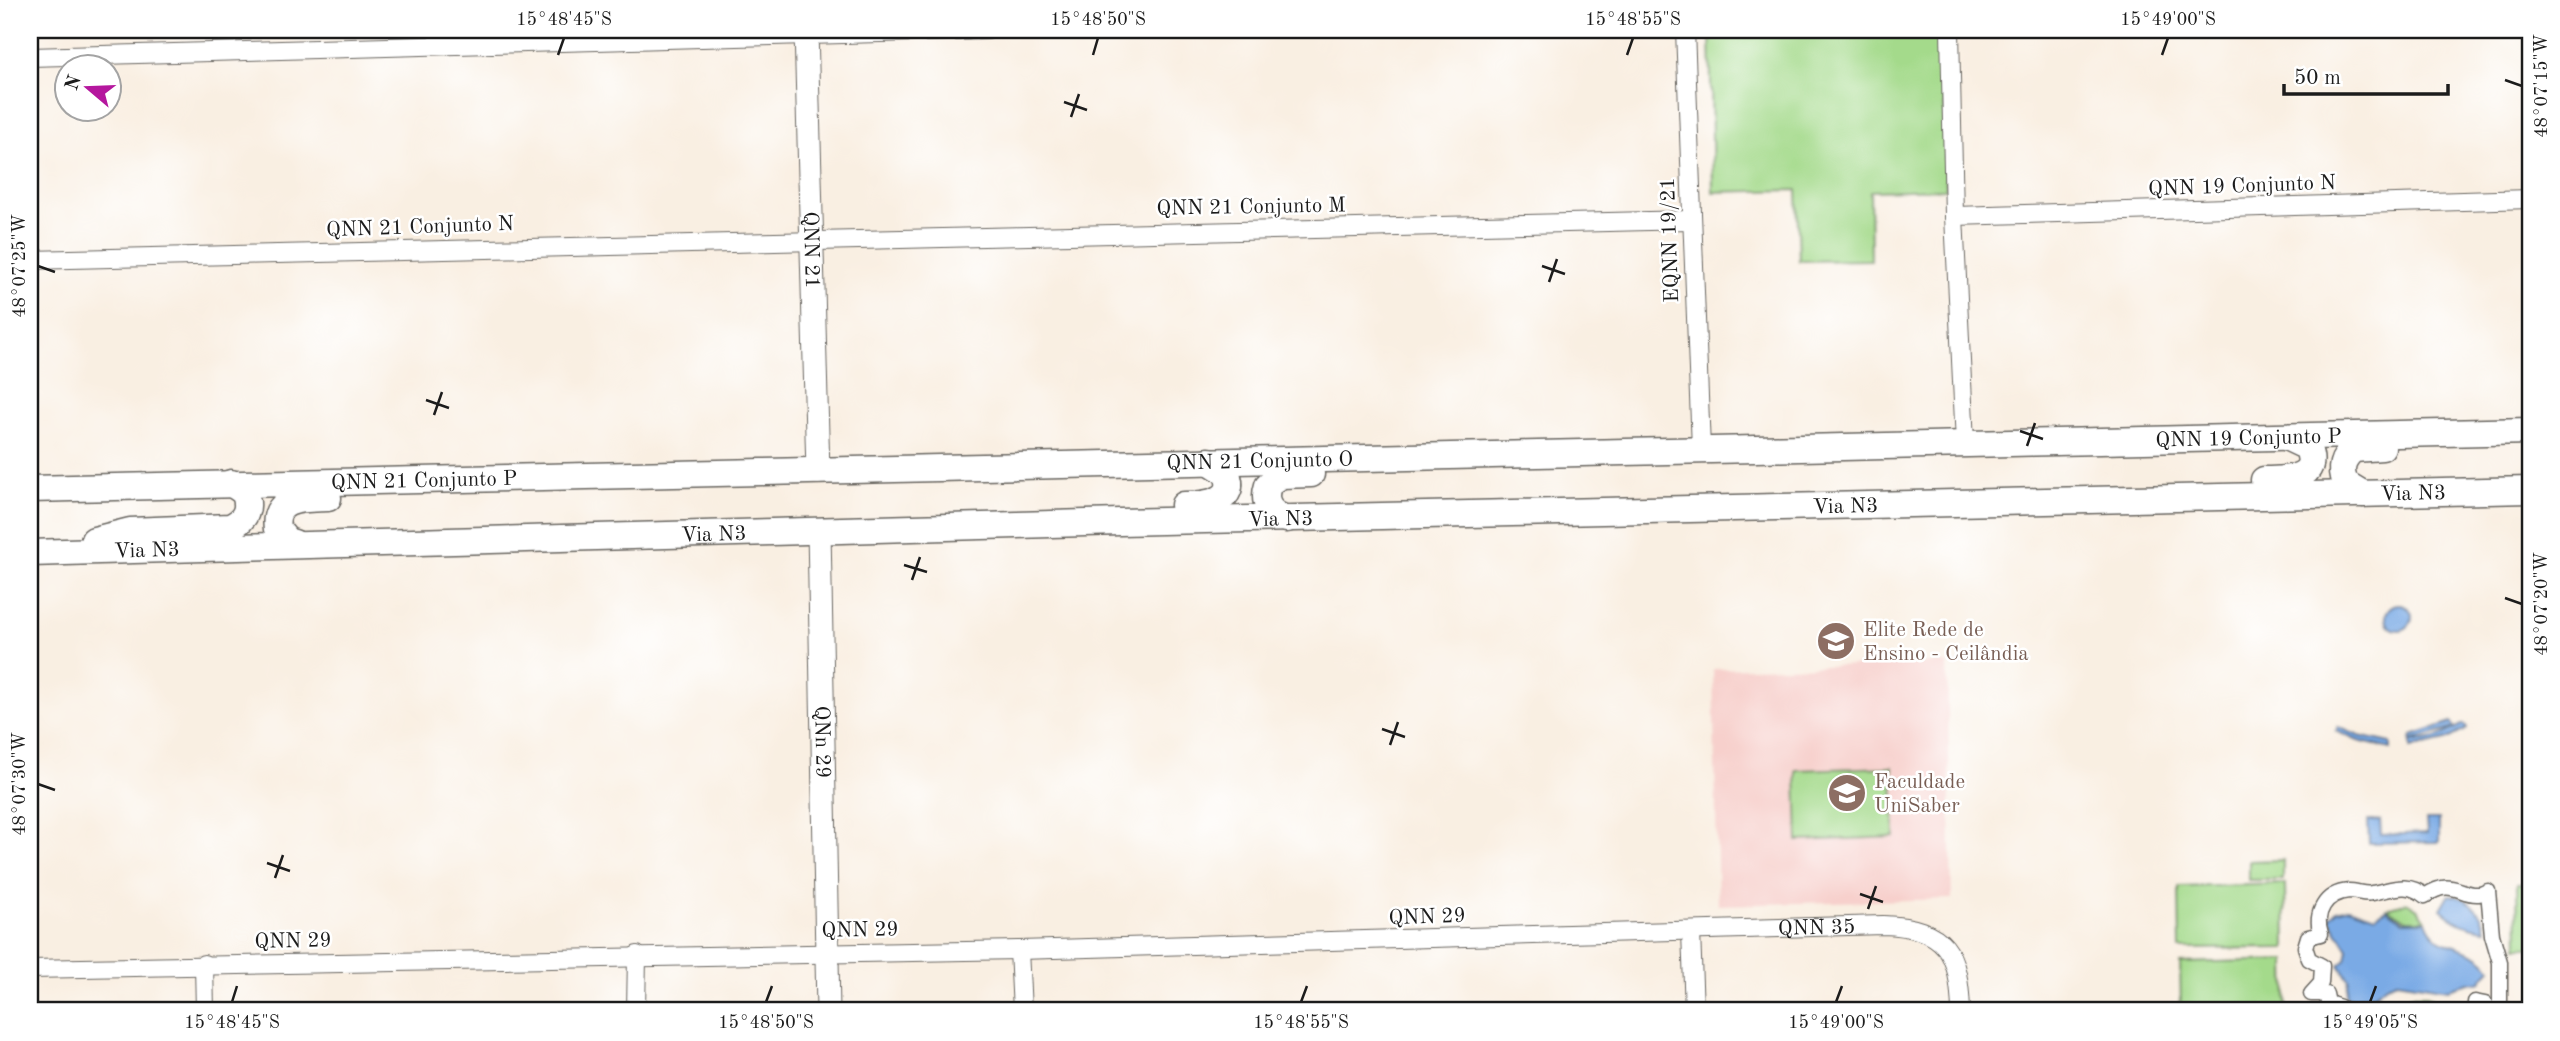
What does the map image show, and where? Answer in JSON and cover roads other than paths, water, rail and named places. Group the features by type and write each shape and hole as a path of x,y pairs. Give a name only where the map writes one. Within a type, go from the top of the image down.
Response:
{"main road":[{"name":"QNN 19 Conjunto P","path":"1965,443 2530,431"},
{"path":"2047,501 2161,482 2296,479 2308,468 2310,454 2302,442 2288,438"},
{"path":"1287,519 1272,512 1265,500 1268,485 1281,475 1605,469 1689,449 1965,443"},
{"path":"2363,494 2350,488 2342,469 2348,454 2362,447 2515,447 2530,443"},
{"name":"QNN 21 Conjunto O","path":"818,472 1689,449"},
{"path":"982,527 1070,507 1215,504 1227,493 1228,478 1221,466 1209,461"},
{"name":"QNN 21 Conjunto P","path":"30,489 818,472"},
{"path":"294,543 281,536 276,521 282,506 296,499 437,496 541,476"},
{"path":"35,553 130,530 230,527 242,520 248,506 244,492 231,484"},
{"name":"Via N3","path":"35,553 294,543 2530,490"}],"street":[{"path":"30,57 806,31 988,30"},
{"name":"EQNN 19/21","path":"1685,30 1690,220 1689,449"},
{"path":"1950,30 1954,216 1965,443"},
{"name":"QNN 21","path":"806,31 818,472"},
{"name":"QNN 19 Conjunto N","path":"1954,216 2530,199"},
{"name":"QNN 21 Conjunto M","path":"812,239 1690,220"},
{"name":"QNN 21 Conjunto N","path":"30,260 812,239"},
{"name":"QNn 29","path":"820,530 827,952"},
{"path":"2327,1011 2340,1007 2328,1003 2326,994 2311,995 2321,983 2322,966 2309,959 2305,947 2308,937 2321,934 2317,922 2320,909 2330,899 2348,891 2370,894 2398,886 2418,890 2425,896 2434,889 2452,887 2479,895 2488,891 2492,935 2500,962 2500,1011"},
{"name":"QNN 35","path":"1691,932 1883,925 1924,931 1945,946 1955,960 1960,975 1961,1011"},
{"path":"1691,932 1694,1011"},
{"name":"QNN 29","path":"30,969 637,955 1019,950 1691,932"},
{"path":"1019,950 1022,1011"},
{"path":"827,952 828,1011"},
{"path":"636,1011 637,955"},
{"path":"204,964 205,1011"},
{"path":"2475,1011 2475,1002 2485,1004 2492,1011"}],"water":[{"path":"2399,604 2408,608 2412,617 2408,626 2399,630 2390,626 2386,617 2390,608"},
{"path":"2452,723 2455,728 2411,741 2412,736"},
{"path":"2464,724 2467,729 2446,740 2411,748 2411,742 2436,738"},
{"path":"2338,727 2359,736 2391,743 2391,749 2358,741 2336,731"},
{"path":"2426,820 2439,820 2439,842 2369,843 2368,821 2380,821 2381,835 2427,833"},
{"path":"2449,895 2474,906 2486,929 2462,923 2441,909"},
{"path":"2349,907 2375,916 2387,909 2404,921 2426,921 2438,938 2475,954 2491,968 2480,983 2469,982 2449,989 2397,981 2386,985 2362,1005 2346,996 2349,979 2339,965 2346,959 2348,949 2329,918 2337,910"},
{"path":"2437,1001 2449,1004 2449,1011 2400,1011 2416,1003"}],"place":[{"name":"Elite Rede de Ensino - Ceilândia","path":"1836,641"},
{"name":"Faculdade UniSaber","path":"1847,793"}]}
